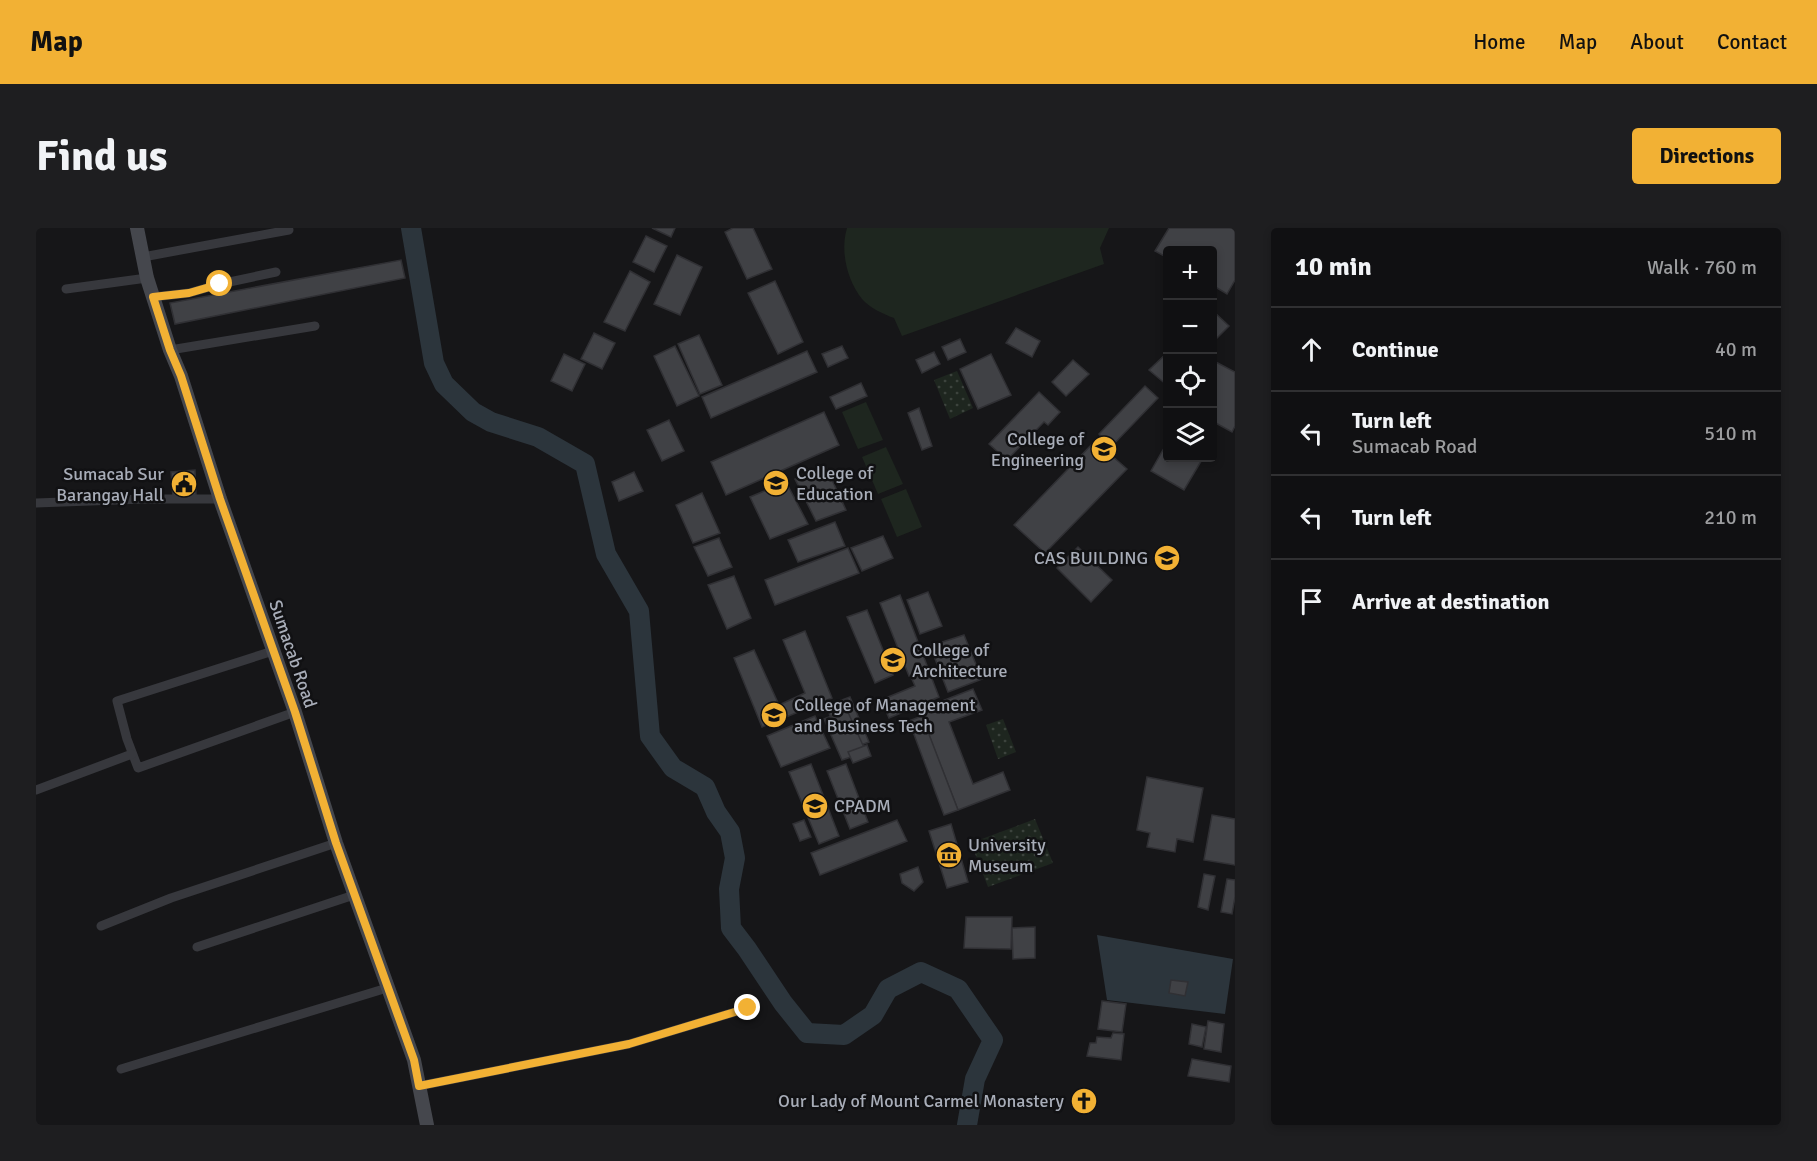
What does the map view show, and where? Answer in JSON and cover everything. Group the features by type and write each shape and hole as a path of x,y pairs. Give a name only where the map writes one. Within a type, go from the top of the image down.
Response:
{"main road":[{"name":"Sumacab Road","path":"137,228 147,278 170,350 181,376 220,499 295,712 336,843 414,1060 427,1125"}],"street":[{"path":"143,257 289,230"},
{"path":"153,297 199,291 276,272"},
{"path":"66,289 147,278"},
{"path":"170,350 315,326"},
{"path":"36,503 220,499"},
{"path":"273,651 117,701 132,754 138,768 295,712"},
{"path":"36,790 132,754"},
{"path":"101,926 171,898 336,843"},
{"path":"197,947 354,895"},
{"path":"121,1069 387,988"},
{"path":"419,1086 629,1044 748,1008"}],"shaded area":[{"path":"847,228 1109,228 1100,248 1104,264 902,336 894,318 865,302 852,283 846,265 844,246"},
{"path":"957,371 973,408 950,419 934,380"},
{"path":"866,402 883,440 858,449 842,412"},
{"path":"886,447 903,484 878,494 862,457"},
{"path":"906,489 922,527 897,537 881,499"},
{"path":"1003,719 1016,752 998,759 986,725"},
{"path":"1035,819 1053,863 988,887 971,843"},
{"path":"1097,935 1233,959 1225,1014 1107,1000"}],"building":[{"path":"652,228 675,228 671,237"},
{"path":"733,228 753,228 772,269 747,279 725,232"},
{"path":"1169,228 1235,228 1235,280 1227,294 1217,288 1217,246 1163,246 1163,255 1155,251"},
{"path":"646,236 667,246 654,272 633,262"},
{"path":"677,255 702,267 680,315 654,304"},
{"path":"401,260 405,278 175,324 170,303"},
{"path":"630,271 650,282 625,331 604,322"},
{"path":"775,281 803,342 778,354 748,293"},
{"path":"1217,315 1229,326 1217,338"},
{"path":"1016,328 1040,341 1032,357 1006,343"},
{"path":"594,333 615,343 602,369 581,359"},
{"path":"699,335 722,385 700,394 678,344"},
{"path":"960,339 966,352 948,360 942,347"},
{"path":"675,346 699,396 677,406 654,356"},
{"path":"842,346 848,358 828,367 822,354"},
{"path":"807,351 817,372 711,418 702,397"},
{"path":"934,352 940,364 922,373 916,360"},
{"path":"564,354 585,364 572,391 551,381"},
{"path":"991,354 1011,395 978,409 960,369"},
{"path":"1163,357 1163,382 1149,370"},
{"path":"1073,360 1089,374 1066,396 1052,382"},
{"path":"1217,363 1235,372 1235,426 1232,432 1217,424"},
{"path":"861,383 867,396 836,409 830,397"},
{"path":"1145,386 1158,398 1111,447 1099,434"},
{"path":"1039,392 1060,412 1048,425 1044,422 1007,460 989,444"},
{"path":"919,408 932,446 922,450 908,413"},
{"path":"824,412 839,445 726,495 711,462"},
{"path":"669,420 684,451 662,461 647,430"},
{"path":"1095,441 1127,469 1045,553 1014,525"},
{"path":"1163,450 1163,462 1201,462 1184,490 1151,471"},
{"path":"825,465 846,510 816,521 795,479"},
{"name":"Sumacab Sur Barangay Hall","path":"195,470 196,495 173,497 171,472"},
{"path":"634,472 643,491 619,501 612,482"},
{"path":"786,482 808,524 770,539 750,497"},
{"path":"702,493 720,533 693,543 676,505"},
{"path":"835,522 845,546 798,562 788,540"},
{"path":"883,536 893,558 862,571 851,548"},
{"path":"719,538 732,567 708,576 694,547"},
{"path":"1078,547 1112,580 1091,602 1057,568"},
{"path":"848,548 859,573 775,605 765,580"},
{"path":"734,576 751,618 727,629 708,585"},
{"path":"928,592 942,626 920,634 907,600"},
{"path":"900,595 928,668 909,676 880,603"},
{"path":"867,610 893,675 875,683 847,617"},
{"path":"805,631 832,698 762,727 734,658 754,650 779,705 805,693 783,640"},
{"path":"964,635 982,679 948,692 930,646"},
{"path":"929,671 939,697 889,718 881,700 915,686 911,677"},
{"path":"973,689 982,710 949,722 973,784 1003,772 1010,790 958,810 919,710"},
{"path":"850,697 869,742 845,751 826,706"},
{"path":"847,710 866,752 842,760 824,719"},
{"path":"815,716 830,748 781,767 767,736"},
{"path":"922,716 958,810 944,815 909,721"},
{"path":"867,745 871,756 853,763 848,752"},
{"path":"811,764 839,836 819,844 789,772"},
{"path":"846,764 868,822 850,829 827,771"},
{"path":"1147,777 1203,788 1193,842 1177,839 1175,852 1147,847 1150,833 1137,830"},
{"path":"1212,815 1235,819 1235,865 1204,860"},
{"path":"804,820 811,837 800,841 793,824"},
{"path":"897,820 907,841 820,875 811,853"},
{"path":"951,824 968,882 947,888 929,831"},
{"path":"918,867 923,882 914,891 902,883 900,874"},
{"path":"1204,874 1215,876 1208,910 1198,907"},
{"path":"1227,879 1235,880 1232,914 1221,912"},
{"path":"966,917 1012,917 1011,949 964,948"},
{"path":"1035,927 1035,958 1013,959 1012,928"},
{"path":"1171,980 1188,982 1185,996 1169,993"},
{"path":"1102,1001 1126,1004 1122,1032 1098,1029"},
{"path":"1208,1021 1224,1024 1221,1052 1204,1049"},
{"path":"1192,1024 1206,1027 1202,1047 1189,1044"},
{"path":"1113,1033 1124,1034 1121,1060 1087,1056 1090,1043 1096,1043 1097,1037 1111,1038"},
{"path":"1192,1059 1231,1066 1229,1082 1188,1076"}],"waterway":[{"path":"411,228 434,363 444,384 473,412 491,422 538,437 585,464 606,554 639,611 650,736 673,768 705,787 716,812 730,832 735,858 729,889 731,928 783,1003 807,1033 844,1035 873,1015 888,989 921,972 958,989 993,1040 975,1079 967,1125"}],"place":[{"name":"College of Engineering","path":"1104,449"},
{"name":"College of Education","path":"776,483"},
{"name":"Sumacab Sur Barangay Hall","path":"184,484"},
{"name":"CAS BUILDING","path":"1167,558"},
{"name":"College of Architecture","path":"893,660"},
{"name":"College of Management and Business Tech","path":"774,715"},
{"name":"CPADM","path":"815,806"},
{"name":"University Museum","path":"949,855"},
{"name":"Our Lady of Mount Carmel Monastery","path":"1084,1101"}],"route":[{"path":"220,284 189,293 153,297 220,499 295,712 336,843 414,1060 419,1086 629,1044 748,1008"}]}
